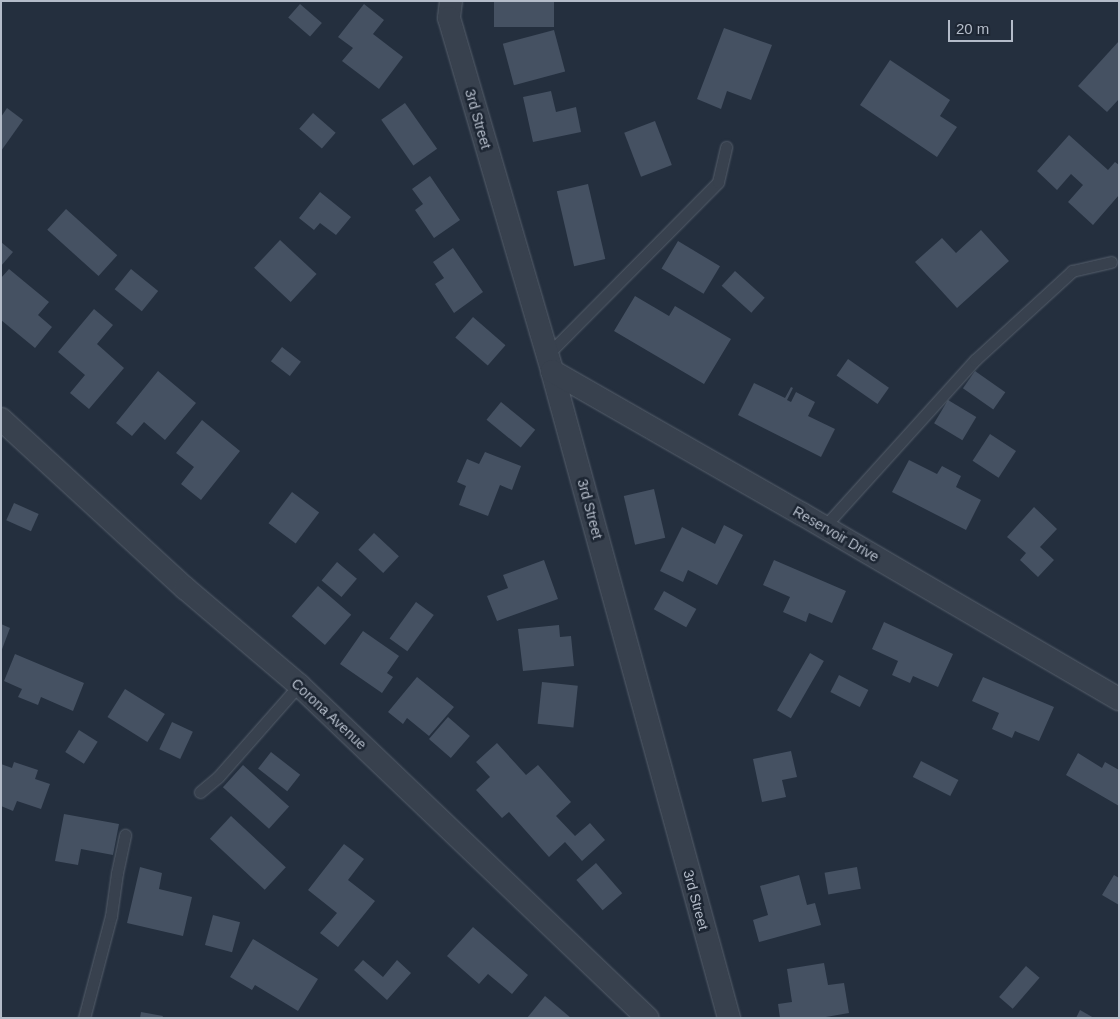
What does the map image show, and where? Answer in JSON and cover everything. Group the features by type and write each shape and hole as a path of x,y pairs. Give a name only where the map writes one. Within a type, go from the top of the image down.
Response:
{"street":[{"name":"3rd Street","path":"451,1 449,18 549,363 729,1018"},
{"name":"Reservoir Drive","path":"549,363 824,527 1119,699"},
{"name":"Corona Avenue","path":"1,419 185,588 299,684 648,1018"}],"lane":[{"path":"549,363 718,182 726,147"},
{"path":"824,527 975,360 1072,271 1111,262"},
{"path":"200,792 218,777 299,684"},
{"path":"84,1018 112,916 117,874 125,835"}],"building":[{"path":"494,1 554,1 554,27 494,27"},
{"path":"300,4 322,23 310,37 288,18"},
{"path":"364,4 384,20 373,34 403,57 379,89 342,61 353,48 338,37"},
{"path":"724,28 772,45 751,100 727,91 721,109 697,99"},
{"path":"554,30 565,72 514,85 503,44"},
{"path":"1119,41 1119,99 1107,112 1078,86"},
{"path":"890,60 950,100 940,116 957,127 937,157 860,105"},
{"path":"551,91 556,112 576,107 581,132 533,142 523,97"},
{"path":"405,103 437,149 413,166 381,120"},
{"path":"7,108 23,120 1,151 1,117"},
{"path":"313,113 336,133 322,149 299,129"},
{"path":"655,121 672,165 641,177 624,133"},
{"path":"1069,135 1108,170 1115,162 1119,165 1119,195 1093,225 1068,202 1083,185 1071,174 1057,190 1037,171"},
{"path":"430,176 460,220 434,238 415,210 423,204 412,189"},
{"path":"588,184 605,259 574,266 557,191"},
{"path":"320,192 351,217 336,235 320,223 314,230 299,218"},
{"path":"66,209 117,255 99,276 47,230"},
{"path":"981,230 1009,261 957,308 915,262 942,238 956,253"},
{"path":"280,240 317,274 291,302 254,268"},
{"path":"678,241 720,266 704,294 662,268"},
{"path":"1,242 13,252 1,266"},
{"path":"453,248 483,292 454,313 435,284 444,278 433,262"},
{"path":"9,269 49,302 38,315 52,327 35,348 1,320 1,278"},
{"path":"131,269 158,291 142,311 115,289"},
{"path":"735,271 765,298 751,313 722,286"},
{"path":"635,296 669,316 675,306 731,339 704,384 614,331"},
{"path":"94,309 113,325 97,344 124,368 89,409 70,393 85,375 58,352"},
{"path":"473,317 505,345 488,366 455,337"},
{"path":"282,347 301,362 290,376 271,361"},
{"path":"848,359 889,388 877,404 837,375"},
{"path":"158,371 196,403 165,440 144,422 132,436 116,423"},
{"path":"975,371 1005,392 993,409 963,388"},
{"path":"754,383 785,398 791,387 793,388 787,400 791,402 796,392 815,402 808,416 835,429 821,457 738,415"},
{"path":"948,400 976,417 962,440 934,423"},
{"path":"501,402 535,430 521,448 487,420"},
{"path":"202,420 240,451 201,500 181,484 194,467 176,453"},
{"path":"990,434 1016,451 999,478 973,461"},
{"path":"485,452 521,466 512,490 500,485 488,516 459,505 466,486 457,482 467,459 479,464"},
{"path":"909,460 937,474 942,466 961,476 956,487 981,500 966,530 892,492"},
{"path":"654,489 665,538 635,545 624,496"},
{"path":"292,492 319,512 296,544 269,523"},
{"path":"14,503 39,514 31,531 6,520"},
{"path":"1034,507 1057,529 1040,547 1054,560 1038,577 1020,560 1026,553 1007,537"},
{"path":"724,525 743,535 717,585 688,570 683,582 660,571 682,527 715,544"},
{"path":"374,533 399,556 383,573 358,550"},
{"path":"544,560 558,599 497,621 487,596 508,588 503,575"},
{"path":"774,560 846,591 832,623 809,613 806,622 783,612 790,597 763,585"},
{"path":"337,562 357,579 341,597 322,580"},
{"path":"318,586 351,615 325,645 292,616"},
{"path":"664,591 696,609 686,627 654,609"},
{"path":"416,602 434,615 407,651 390,638"},
{"path":"884,622 953,654 938,687 913,676 910,683 892,675 898,661 872,649"},
{"path":"1,624 10,628 1,652"},
{"path":"559,625 560,637 571,636 574,666 523,671 518,629"},
{"path":"363,631 399,656 387,673 393,677 382,693 340,664"},
{"path":"810,653 824,661 791,718 777,710"},
{"path":"15,654 84,683 73,711 41,697 38,705 18,697 22,689 4,681"},
{"path":"839,675 868,690 860,707 830,692"},
{"path":"417,677 454,707 429,736 407,718 403,724 388,712"},
{"path":"983,677 1054,707 1039,741 1015,731 1012,738 992,729 999,713 972,701"},
{"path":"542,682 578,686 573,728 538,724"},
{"path":"125,689 165,714 147,742 108,717"},
{"path":"448,717 470,736 451,758 429,739"},
{"path":"172,722 193,732 180,759 159,749"},
{"path":"79,730 98,742 84,764 65,752"},
{"path":"497,743 526,775 538,765 571,802 556,816 575,836 590,823 605,840 582,861 565,842 549,857 509,812 502,818 476,790 490,777 476,762"},
{"path":"791,751 797,777 782,780 786,797 762,802 753,759"},
{"path":"271,752 300,775 287,791 258,769"},
{"path":"1078,753 1102,768 1105,762 1119,770 1119,806 1066,775"},
{"path":"921,761 958,780 950,796 913,777"},
{"path":"14,762 38,770 35,779 50,784 41,809 17,801 13,811 1,806 1,764 12,768"},
{"path":"243,765 289,806 269,829 223,787"},
{"path":"64,814 119,824 113,855 81,849 78,865 55,861"},
{"path":"231,816 286,867 265,890 210,839"},
{"path":"344,844 364,859 348,880 375,901 338,947 320,933 337,913 308,890"},
{"path":"596,863 622,893 603,910 576,880"},
{"path":"140,867 162,873 159,889 192,897 183,936 127,923"},
{"path":"857,867 861,889 828,894 825,873"},
{"path":"799,875 807,905 815,903 821,925 759,942 753,920 768,915 760,886"},
{"path":"1114,875 1119,878 1119,905 1102,895"},
{"path":"213,915 240,922 232,952 205,945"},
{"path":"473,927 528,975 512,994 488,974 479,984 447,956"},
{"path":"253,939 318,979 298,1011 255,985 252,990 230,977"},
{"path":"363,960 383,977 397,960 411,973 387,1000 354,970"},
{"path":"824,963 828,985 844,983 849,1013 820,1018 780,1018 778,1004 792,1002 787,969"},
{"path":"1026,966 1040,978 1013,1009 999,997"},
{"path":"545,996 571,1018 527,1018"},
{"path":"1080,1010 1094,1018 1076,1018"},
{"path":"141,1012 163,1016 162,1018 140,1018"}]}
